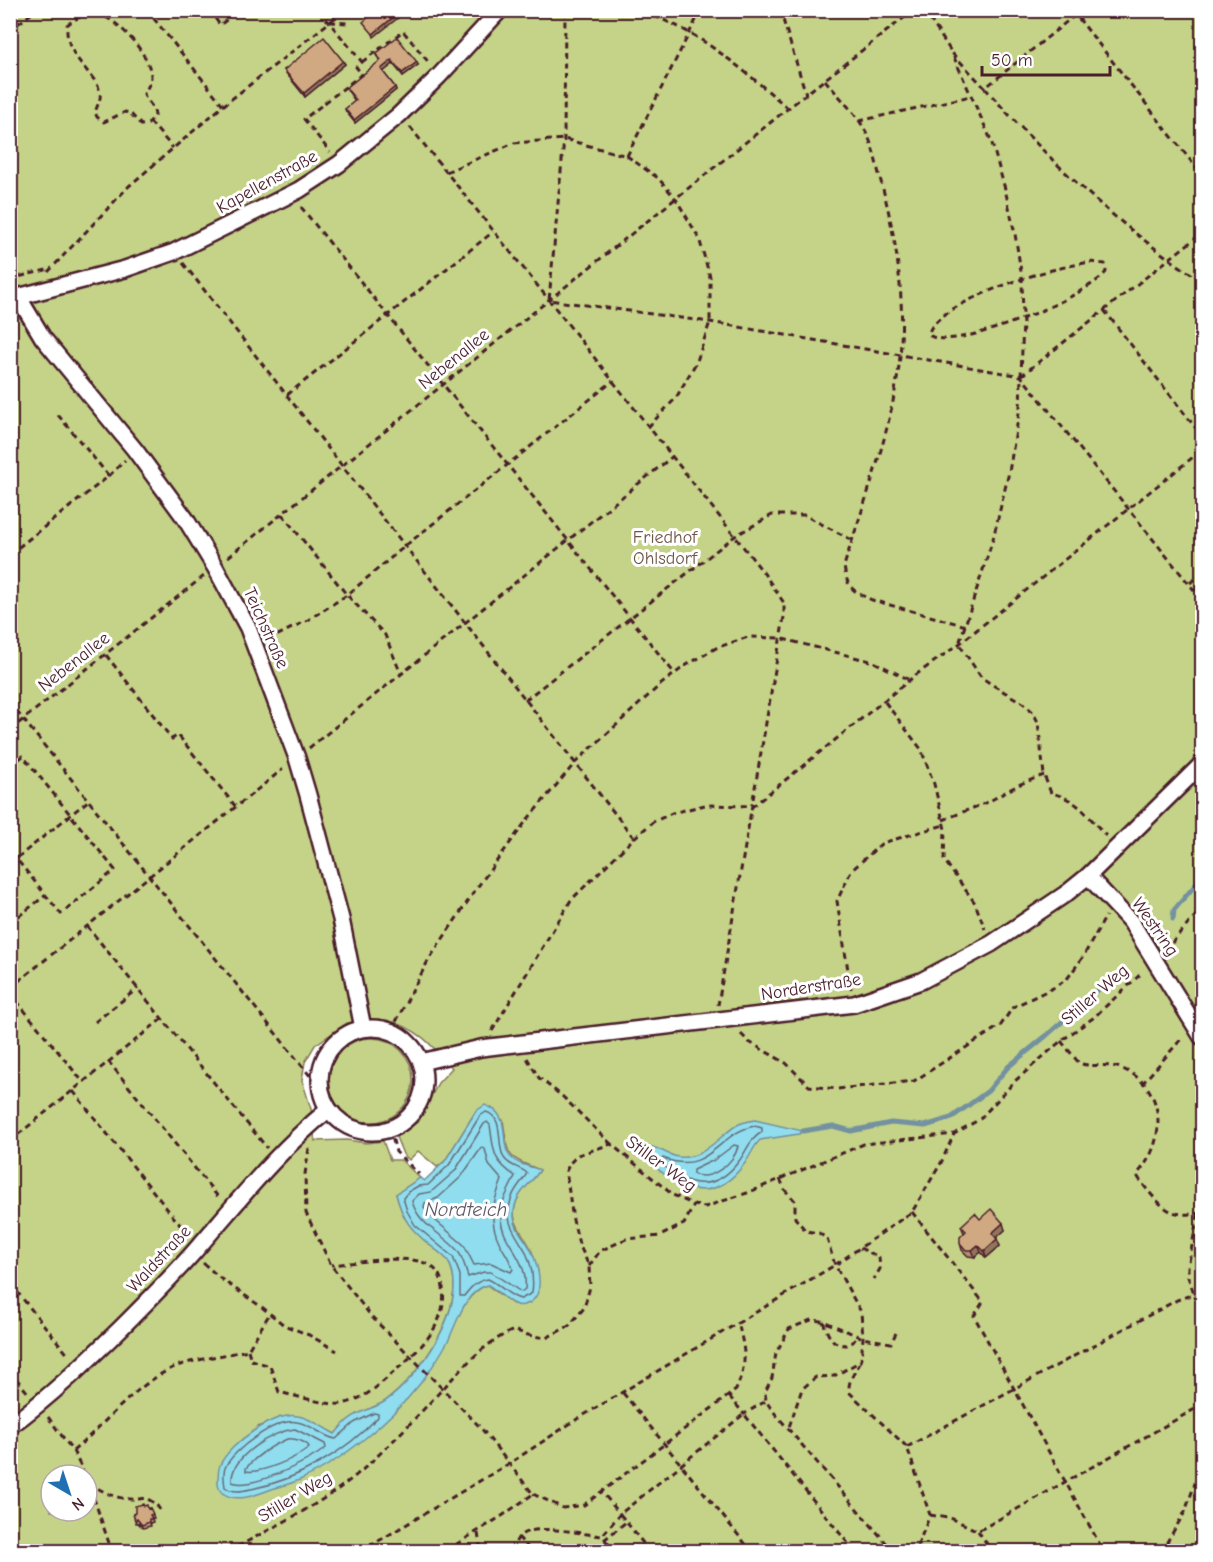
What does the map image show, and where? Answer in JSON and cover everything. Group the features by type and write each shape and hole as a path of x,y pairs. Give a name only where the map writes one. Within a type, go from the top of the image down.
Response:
{"street":[{"name":"Kapellenstraße","path":"15,299 125,269 174,252 291,195 339,164 399,114 439,76 500,10"},
{"path":"10,313 15,299"},
{"name":"Teichstraße","path":"15,299 43,338 135,450 185,518 248,628 297,758 340,919 363,1028"},
{"name":"Norderstraße","path":"421,1062 481,1048 854,1004 921,981 991,944 1067,893 1088,876 1203,764"},
{"name":"Westring","path":"1088,876 1131,922 1199,1031"},
{"path":"363,1028 391,1031 410,1044 421,1062 424,1078 422,1095 416,1109 404,1121 390,1129 376,1132 356,1130 337,1120 328,1110 319,1087 324,1058 340,1038 363,1028"},
{"name":"Waldstraße","path":"10,1426 38,1406 80,1369 195,1250 307,1126 328,1110"}],"path":[{"path":"10,30 36,10"},
{"path":"147,10 224,105"},
{"path":"209,10 220,25 238,10"},
{"path":"319,10 362,62"},
{"path":"43,276 129,186 224,105 345,10"},
{"path":"549,300 564,139 565,10"},
{"path":"634,10 690,33 740,68 789,109"},
{"path":"627,156 701,10"},
{"path":"780,10 806,94"},
{"name":"Nebenallee","path":"10,730 914,10"},
{"path":"924,10 952,53 991,140 1015,234 1022,278 1020,407 1009,472 993,538 959,644"},
{"path":"1072,10 1203,175"},
{"path":"1196,10 1203,18"},
{"path":"96,13 111,18 129,35 150,69 150,80 144,94 155,111 150,122 141,125 130,113 125,112 104,122 97,117 95,112 100,90 70,48 67,30 69,23 88,14 96,13"},
{"path":"985,88 1075,15"},
{"path":"328,22 348,23"},
{"path":"339,164 304,119 362,74 356,67 403,31 439,76"},
{"path":"952,53 1020,128 1067,175 1114,217 1169,260 1203,281"},
{"path":"825,80 860,121 866,133 888,206 901,284 900,355 896,391 879,459 844,566 846,582 857,594 872,600 966,626"},
{"path":"860,121 971,96"},
{"path":"399,114 614,381 763,572 784,603 785,610 722,1019 749,1042 786,1063 809,1086 837,1089 914,1080 1001,1025 1013,1007 1055,987 1067,978 1083,957 1099,926 1115,904"},
{"path":"150,122 173,148"},
{"path":"447,172 514,143 564,139 627,156 657,178 676,199 699,238 710,277 710,322 697,361 676,398 649,426"},
{"path":"291,195 675,674"},
{"path":"287,395 493,232"},
{"path":"1021,376 1203,232"},
{"path":"174,252 634,838"},
{"path":"1090,262 1101,262 1107,268 1102,278 1090,287 1065,301 1023,319 972,335 936,339 931,337 928,331 941,316 972,299 1022,278 1090,262"},
{"path":"10,279 51,269"},
{"path":"549,300 710,322 1021,376 1203,600"},
{"path":"1104,310 1203,436"},
{"path":"255,647 308,620 347,595 405,546 614,381"},
{"path":"58,415 109,476"},
{"path":"10,554 109,476 135,450"},
{"path":"481,1048 571,900 653,822 672,813 705,805 753,806 1203,450"},
{"path":"10,988 673,456"},
{"path":"282,514 347,595 385,635 401,674"},
{"path":"525,700 735,536 772,515 804,515 852,540"},
{"path":"1190,584 1203,573"},
{"path":"391,1031 428,961 476,889 527,820 575,763 675,674 716,648 748,637 779,638 874,662 910,680"},
{"path":"959,644 981,677 1033,712 1038,722 1044,775 1051,793 1063,795 1076,802 1117,848"},
{"path":"106,655 172,739 178,735 236,807"},
{"path":"885,702 921,749 934,784 943,823 944,860 975,903 991,944"},
{"path":"10,703 319,1087"},
{"path":"10,766 23,756 115,870 61,914 10,851"},
{"path":"854,1004 837,901 851,871 882,843 943,823 1018,785 1044,775"},
{"path":"16,858 89,800"},
{"path":"10,924 46,895"},
{"name":"Stiller Weg","path":"228,1551 328,1495 359,1473 397,1438 475,1354 497,1337 514,1330 546,1338 569,1326 584,1308 590,1287 589,1266 579,1244 573,1220 566,1171 578,1155 610,1144 673,1195 694,1205 705,1207 747,1193 864,1144 954,1134 980,1119 1015,1081 1093,1017 1156,960 1203,908"},
{"path":"87,926 276,1159"},
{"path":"94,1022 138,987"},
{"path":"10,993 83,1082"},
{"path":"10,1142 163,1018"},
{"path":"1142,1084 1199,1031"},
{"path":"1061,1041 1079,1063 1120,1068 1142,1084 1154,1103 1159,1123 1157,1140 1154,1151 1138,1173 1138,1177 1156,1199 1172,1212 1200,1213 1188,1267 1188,1277 1203,1315"},
{"path":"520,1044 539,1078 562,1096 610,1144"},
{"path":"108,1061 229,1212"},
{"path":"73,1091 195,1250 221,1280 284,1325 309,1335 337,1351"},
{"path":"307,1126 309,1149 305,1174 306,1213 331,1265 371,1316 481,1428 533,1494 563,1508 584,1505 736,1390 744,1372 746,1353 738,1322"},
{"path":"390,1129 396,1152 419,1174"},
{"path":"360,1551 510,1463 574,1421 835,1264 912,1212 941,1164 954,1134"},
{"path":"780,1179 795,1202 795,1218 806,1231 819,1233 826,1239 835,1264 861,1312 863,1338 861,1361 848,1388 850,1393 907,1447 930,1515 915,1551"},
{"path":"589,1266 600,1251 626,1239 660,1236 684,1224 694,1205"},
{"path":"912,1212 983,1302 974,1316 1104,1551"},
{"path":"860,1248 879,1257 880,1269 874,1279"},
{"path":"248,1350 251,1360 270,1366 279,1392 339,1405 369,1394 411,1358 425,1343 441,1314 444,1304 439,1272 422,1262 412,1260 374,1260 331,1265"},
{"path":"10,1283 80,1369"},
{"path":"907,1447 1177,1300 1196,1293"},
{"path":"1196,1293 1203,1299"},
{"path":"73,1451 131,1396 162,1374 180,1365 248,1350 270,1314"},
{"path":"894,1551 766,1401 765,1392 772,1378 776,1353 789,1329 811,1320 823,1321 863,1338 891,1343 896,1333"},
{"path":"823,1321 829,1338 833,1342 847,1345 858,1335"},
{"path":"789,1428 802,1389 816,1377 834,1376 861,1361"},
{"path":"10,1371 57,1427 79,1463"},
{"path":"623,1393 752,1551"},
{"path":"729,1396 855,1551"},
{"path":"603,1538 620,1514 744,1414 766,1401"},
{"path":"978,1531 1203,1405"},
{"path":"1161,1551 1185,1512 1203,1463"},
{"path":"99,1488 119,1499 146,1498 156,1504 160,1510"},
{"path":"602,1492 650,1551"},
{"path":"444,1551 478,1532 533,1494"},
{"path":"99,1513 112,1551"},
{"path":"930,1515 953,1519 978,1531 990,1551"},
{"path":"603,1538 626,1522"},
{"path":"512,1551 519,1537 527,1532 545,1529 603,1538 616,1551"},
{"path":"478,1532 481,1551"},
{"path":"519,1537 532,1551"}],"green space":[{"name":"Friedhof Ohlsdorf","path":"11,11 1202,11 1202,1551 11,1552","holes":["386,1020 397,1023 423,1038 452,1068 438,1083 419,1121 396,1137 403,1154 409,1160 418,1151 437,1167 445,1161 476,1111 503,1120 510,1154 519,1161 540,1170 519,1196 514,1212 517,1224 531,1249 538,1272 513,1304 487,1285 473,1294 463,1308 448,1339 342,1455 258,1427 281,1417 324,1428 335,1434 351,1418 384,1402 412,1376 426,1358 447,1318 453,1297 454,1278 448,1261 409,1223 396,1194 420,1178 401,1160 390,1160 383,1141 366,1143 347,1140 315,1141 311,1109 302,1080 305,1062 315,1045 347,1023"]},
{"path":"371,1038 394,1045 406,1057 413,1080 406,1103 394,1115 371,1122 348,1115 336,1103 329,1080 336,1057 348,1045"}],"water":[{"name":"Nordteich","path":"485,1105 500,1116 506,1147 514,1160 540,1170 519,1196 514,1209 518,1230 531,1250 538,1269 539,1284 536,1297 529,1303 518,1305 488,1285 480,1288 468,1300 446,1345 419,1385 381,1425 333,1462 299,1480 248,1497 229,1497 218,1485 220,1465 233,1448 254,1431 277,1419 298,1416 335,1434 351,1418 384,1402 398,1391 426,1358 448,1318 453,1297 454,1278 448,1261 408,1223 401,1211 396,1194 420,1178 424,1181 445,1161 476,1111"},
{"path":"755,1120 803,1131 799,1134 760,1140 738,1172 722,1185 713,1188 704,1190 684,1186 656,1168 643,1152 648,1146 679,1157 696,1155 737,1125"}],"building":[{"path":"377,10 402,10 373,34 363,22"},
{"path":"324,37 343,61 304,93 284,70"},
{"path":"397,37 417,62 402,73 392,60 381,69 395,87 354,120 345,109 356,100 346,88 381,60 374,52 378,52"},
{"path":"991,1209 1003,1223 992,1233 997,1239 984,1251 978,1245 972,1250 966,1250 960,1243 960,1237 966,1231 961,1226 975,1213 980,1219"},
{"path":"147,1505 148,1509 150,1508 153,1514 150,1515 152,1519 149,1519 149,1522 142,1525 137,1519 135,1520 133,1514 135,1506"}],"waterway":[{"path":"1173,919 1174,910 1202,877"},
{"path":"803,1131 833,1126 851,1131 891,1123 925,1126 951,1118 988,1091 1008,1067 1115,975"}]}
